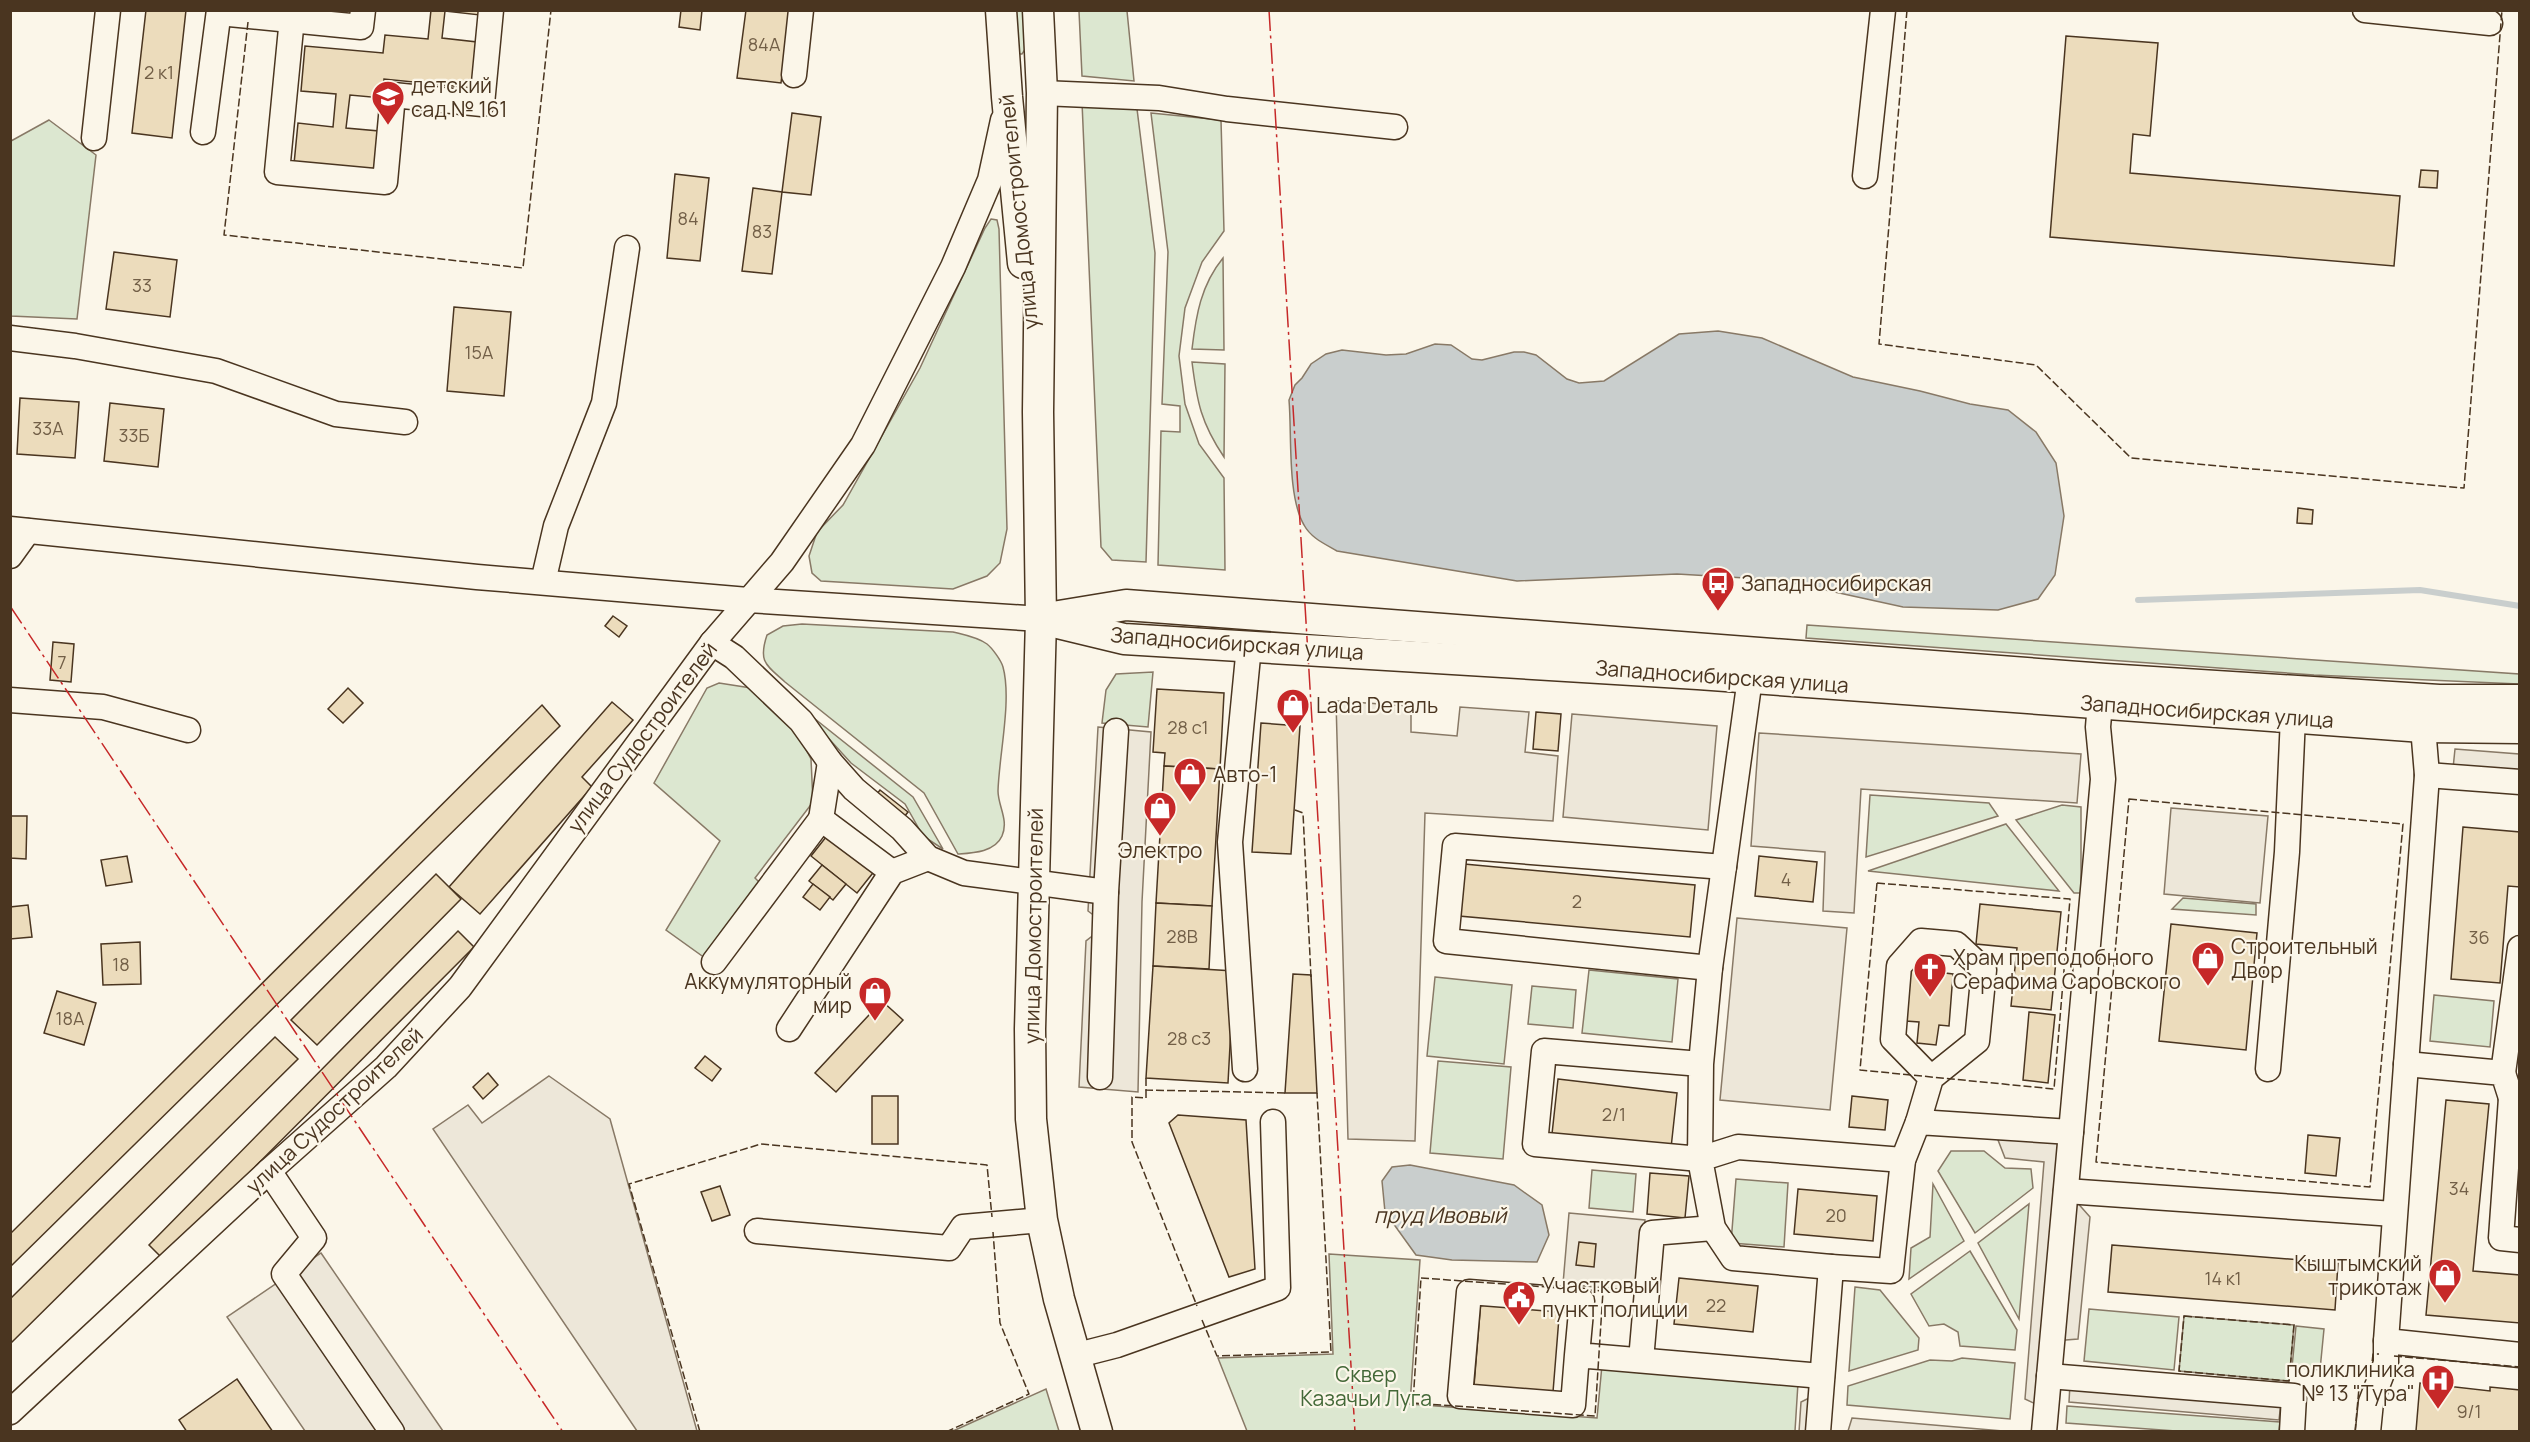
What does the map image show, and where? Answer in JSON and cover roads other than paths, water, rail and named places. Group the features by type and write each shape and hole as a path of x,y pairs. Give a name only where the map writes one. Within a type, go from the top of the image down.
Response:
{"main road":[{"name":"улица Домостроителей","path":"1001,10 1007,97 1038,412"},
{"name":"улица Домостроителей","path":"1038,10 1042,93 1038,412 1041,619 1033,884 1031,1119 1042,1220 1074,1356 1097,1431"},
{"name":"Западносибирская улица","path":"1041,619 1126,605 2150,682 2439,700 2520,700"},
{"name":"Западносибирская улица","path":"1041,619 1124,639 1750,678 2423,727 2520,728"}],"street":[{"path":"94,138 108,10"},
{"path":"203,132 219,12 361,27 363,10"},
{"path":"292,18 277,172 385,182 393,95 482,104 491,10"},
{"path":"794,75 801,10"},
{"path":"1865,176 1883,10"},
{"path":"2365,10 2490,23"},
{"path":"1042,93 1159,98 1227,109 1395,127"},
{"name":"улица Судостроителей","path":"10,1413 269,1171 386,1067 460,987 576,825 712,643 782,562 863,445 953,267 990,180 1007,97"},
{"path":"543,582 556,526 604,403 627,248"},
{"path":"10,338 75,346 216,371 336,414 405,422"},
{"path":"10,556 19,530 477,578 748,600 1041,619"},
{"path":"712,643 734,657 801,721 830,762 854,789 902,829 928,858 964,873 1106,892"},
{"path":"1245,1069 1230,842 1249,646"},
{"path":"1750,678 1710,968 1701,1064 1700,1159 1713,1228 1733,1258 1891,1271 1903,1160 1918,1122 1931,1078 1977,1041 1984,970 1956,944 1921,941 1899,966 1893,1039 1931,1078"},
{"path":"10,700 103,707 188,730"},
{"path":"2044,1431 2103,779 2098,727 2100,703"},
{"path":"2268,1069 2287,852 2293,717"},
{"path":"2368,1431 2371,1402 2386,1363 2394,1214 2427,775 2423,727"},
{"path":"1100,1077 1106,892 1116,731"},
{"path":"714,962 821,819 830,762"},
{"path":"2427,775 2520,782"},
{"path":"821,819 892,872"},
{"path":"1710,968 1446,942 1455,846 1724,867"},
{"path":"789,1029 892,872 928,858"},
{"path":"2520,948 2503,1073 2516,1098 2501,1238 2520,1240"},
{"path":"1701,1064 1545,1051 1535,1144 1700,1159 1738,1147 1903,1160"},
{"path":"2406,1064 2503,1073"},
{"path":"1074,1356 1117,1345 1278,1288 1273,1122"},
{"path":"1918,1122 2071,1132"},
{"path":"269,1171 314,1238 284,1274 392,1431"},
{"path":"2067,1191 2394,1214"},
{"path":"757,1231 948,1248 963,1227 1042,1220"},
{"path":"1641,1360 1652,1233 1713,1228"},
{"path":"1818,1431 1831,1267"},
{"path":"1469,1292 1582,1301 1577,1355 1573,1405 1460,1395 1469,1292"},
{"path":"2386,1341 2520,1355"},
{"path":"1577,1355 1822,1376"},
{"path":"2049,1376 2295,1396 2292,1431"}],"water":[{"path":"1718,331 1762,338 1853,377 1970,404 2008,410 2036,432 2056,463 2064,516 2055,575 2038,599 1998,610 1903,607 1780,580 1677,574 1517,581 1337,551 1314,537 1304,525 1295,498 1293,482 1289,400 1295,385 1311,364 1326,354 1342,350 1386,355 1406,354 1435,344 1451,345 1472,359 1482,360 1514,352 1524,352 1536,355 1567,379 1579,383 1604,381 1679,334"},
{"name":"пруд Ивовый","path":"1410,1165 1514,1185 1542,1205 1549,1235 1537,1262 1452,1260 1416,1255 1385,1212 1382,1181 1392,1167"}],"waterway":[{"path":"2138,600 2420,590 2520,606"}],"place":[{"name":"детский сад № 161","path":"388,126"},
{"name":"Западносибирская","path":"1718,612"},
{"name":"Lada Dеталь","path":"1293,734"},
{"name":"Авто-1","path":"1190,803"},
{"name":"Электро","path":"1160,837"},
{"name":"Строительный Двор","path":"2208,987"},
{"name":"Храм преподобного Серафима Саровского","path":"1930,998"},
{"name":"Аккумуляторный мир","path":"875,1022"},
{"name":"Кыштымский трикотаж","path":"2445,1304"},
{"name":"Участковый пункт полиции","path":"1519,1326"},
{"name":"поликлиника № 13 \"Тура\"","path":"2438,1410"}],"park label":[{"name":"Сквер Казачьи Луга","path":"1366,1386"}]}
